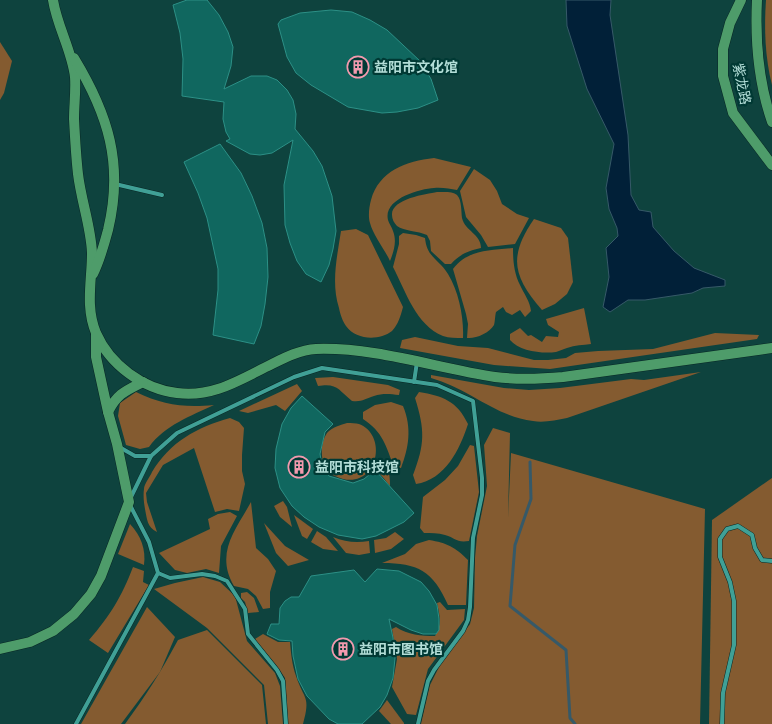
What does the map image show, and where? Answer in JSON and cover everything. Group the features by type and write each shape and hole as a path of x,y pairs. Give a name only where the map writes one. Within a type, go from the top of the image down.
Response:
{"street":[{"path":"0,649 30,642 53,631 74,614 101,576 129,502 96,357 96,333 90,310 89,293 92,252 79,178 74,74 53,0"},
{"name":"紫龙路","path":"741,0 730,22 723,49 724,76 733,113 772,164"},
{"name":"紫龙路","path":"757,0 758,56 766,104 772,122"},
{"path":"66,46 86,78 107,125 112,150 115,184 110,221 91,279"},
{"path":"96,333 108,352 122,368 143,382 155,388 178,393 202,394 222,389 290,355 310,350 336,349 497,377 528,379 562,377 772,348"},
{"path":"108,412 114,401 123,392 143,382"}],"lane":[{"path":"115,184 162,195"},
{"path":"414,382 417,362"},
{"path":"76,724 158,573 149,542 129,502 152,456 177,433 294,377 322,368 437,385 473,401 482,478 482,495 473,538 468,620 463,631 442,657 431,675 418,724"},
{"path":"117,444 126,452 135,456 152,456"},
{"path":"722,724 723,693 734,645 734,601 730,582 720,557 720,539 727,528 738,526 752,535 755,548 762,560 772,561"},
{"path":"158,573 170,578 202,574 215,576 228,582 245,609 248,634 277,670 283,681 286,724"}],"shaded area":[{"path":"766,0 772,0 772,85 766,43"},
{"path":"0,42 12,61 4,93 0,100"},
{"path":"434,158 471,167 457,190 437,188 420,190 404,196 391,206 388,220 393,230 395,242 390,261 369,221 371,200 375,190 380,182 395,169 413,162"},
{"path":"474,169 490,180 502,204 517,214 529,218 515,244 488,247 466,217 460,191"},
{"path":"437,192 450,192 459,197 462,218 466,226 478,239 481,248 464,253 451,264 445,264 431,251 427,235 400,228 392,218 393,210 403,201"},
{"path":"534,219 561,228 568,238 573,282 567,294 555,304 542,310 525,287 517,266 520,244"},
{"path":"356,229 368,235 403,307 394,329 387,334 374,338 356,334 346,326 340,313 335,289 341,231"},
{"path":"403,233 425,238 428,250 445,269 452,281 460,305 463,338 445,337 434,331 419,316 407,297 393,267 399,244 399,236"},
{"path":"513,248 516,276 531,311 525,317 520,310 512,315 506,312 503,307 496,312 494,325 489,331 467,338 468,324 466,314 453,269 459,262 473,254"},
{"path":"584,308 591,344 544,353 519,347 510,340 510,334 520,328 528,336 531,335 542,342 546,336 558,337 559,332 548,325 546,319"},
{"path":"715,333 759,335 757,339 550,369 494,365 400,348 402,340 415,337 458,346 488,348 534,360 548,360 566,358 575,353 653,349"},
{"path":"701,372 567,418 541,422 507,414 457,388 431,378 431,375 504,388 529,390 631,379 644,380"},
{"path":"333,377 388,385 400,390 399,395 380,394 361,401 352,401 334,387 318,386 315,378"},
{"path":"297,384 302,391 285,411 276,405 248,413 239,411"},
{"path":"136,392 165,403 193,406 214,405 179,422 155,439 149,447 140,449 126,445 118,416 120,403"},
{"path":"419,392 435,395 448,401 459,410 468,424 461,443 450,462 435,476 416,484 413,475 422,445 421,419 415,398"},
{"path":"391,402 403,406 408,422 408,445 401,468 394,467 379,434 363,419 363,412 375,405"},
{"path":"230,418 239,422 244,428 242,471 245,484 239,511 227,509 215,512 194,448 163,465 146,493 157,532 149,525 147,519 144,487 159,461 185,437 206,426"},
{"path":"347,423 359,424 368,430 374,438 376,448 375,459 371,468 364,475 355,479 343,479 330,473 322,457 322,446 327,433"},
{"path":"493,428 510,433 508,518 511,453 705,509 700,724 421,724 430,685 440,665 470,624 474,608 477,536 487,486 484,445"},
{"path":"470,445 474,446 479,492 469,541 459,541 440,534 424,533 420,528 423,497 445,480 458,466"},
{"path":"380,458 388,471 390,486 376,469"},
{"path":"772,478 772,724 709,724 712,520"},
{"path":"283,501 287,507 292,527 280,517 274,506"},
{"path":"251,502 256,548 268,559 276,571 270,592 270,608 263,609 256,596 248,589 234,586 226,563 229,542"},
{"path":"230,512 237,516 221,546 219,573 206,569 187,573 175,570 159,553 210,529 208,519 218,514"},
{"path":"294,515 313,529 307,539 302,536"},
{"path":"264,523 285,546 309,560 288,566 276,553"},
{"path":"130,524 142,543 144,565 118,554"},
{"path":"317,531 326,537 338,551 323,549 311,542"},
{"path":"395,532 404,539 391,549 375,553 374,540 386,538"},
{"path":"333,537 351,542 369,541 370,553 359,555 346,553"},
{"path":"429,540 450,546 468,560 466,605 448,605 430,577 415,567 395,563 382,563 405,554 416,544"},
{"path":"133,567 144,571 143,582 149,585 108,653 89,640 115,605"},
{"path":"203,577 220,582 235,596 247,641 275,673 280,686 283,724 268,724 264,685 207,628 154,589"},
{"path":"247,592 254,598 259,612 248,613 245,602 241,598 241,593"},
{"path":"440,602 447,610 465,609 464,620 428,669 416,715 407,714 392,687 397,659 392,629 396,627 405,632 435,636 440,620 437,603"},
{"path":"147,607 175,637 160,672 121,724 81,724"},
{"path":"207,630 262,685 266,724 125,724 153,683 178,640"},
{"path":"263,634 278,642 290,642 295,672 306,698 303,724 288,724 285,678 255,639"},
{"path":"387,700 404,724 391,724 379,711"}],"water":[{"path":"566,0 611,0 610,15 628,135 631,195 639,210 651,212 653,227 674,251 694,268 725,280 725,286 703,288 692,293 645,300 628,300 610,312 603,307 609,277 606,248 618,236 617,228 609,209 606,188 614,144 587,89 567,26"}],"building":[{"path":"187,0 207,0 219,15 228,32 233,47 231,66 224,89 251,76 267,76 277,80 287,90 293,100 296,114 295,129 313,151 322,166 332,196 336,231 329,265 321,282 306,274 297,261 285,225 284,185 293,140 272,153 250,154 226,141 230,139 223,119 224,102 182,96 183,59 180,33 173,5"},
{"name":"益阳市文化馆","path":"331,10 352,12 387,30 420,61 431,79 438,100 418,108 397,112 382,113 348,107 311,85 296,73 287,57 278,24 281,20 300,13"},
{"path":"220,144 241,173 252,196 262,223 267,248 268,277 265,304 261,326 254,344 213,335 218,290 218,269 207,218 184,162"},
{"name":"益阳市科技馆","path":"302,396 333,424 325,432 320,454 322,465 329,476 353,483 364,479 375,470 414,513 404,522 376,536 362,539 338,535 319,527 292,506 280,488 275,468 276,449 282,424 291,408"},
{"name":"益阳市图书馆","path":"377,569 399,571 421,582 437,605 439,630 436,634 423,634 389,619 395,658 393,678 387,695 380,707 362,724 338,724 329,719 307,696 298,679 292,641 279,640 267,634 271,624 279,624 280,608 285,601 291,597 299,597 311,576 354,570 365,582"}],"waterway":[{"path":"530,462 531,499 515,545 510,606 566,650 570,718 575,724"}],"place":[{"name":"益阳市文化馆","path":"358,67"},
{"name":"益阳市科技馆","path":"299,467"},
{"name":"益阳市图书馆","path":"343,649"}]}
